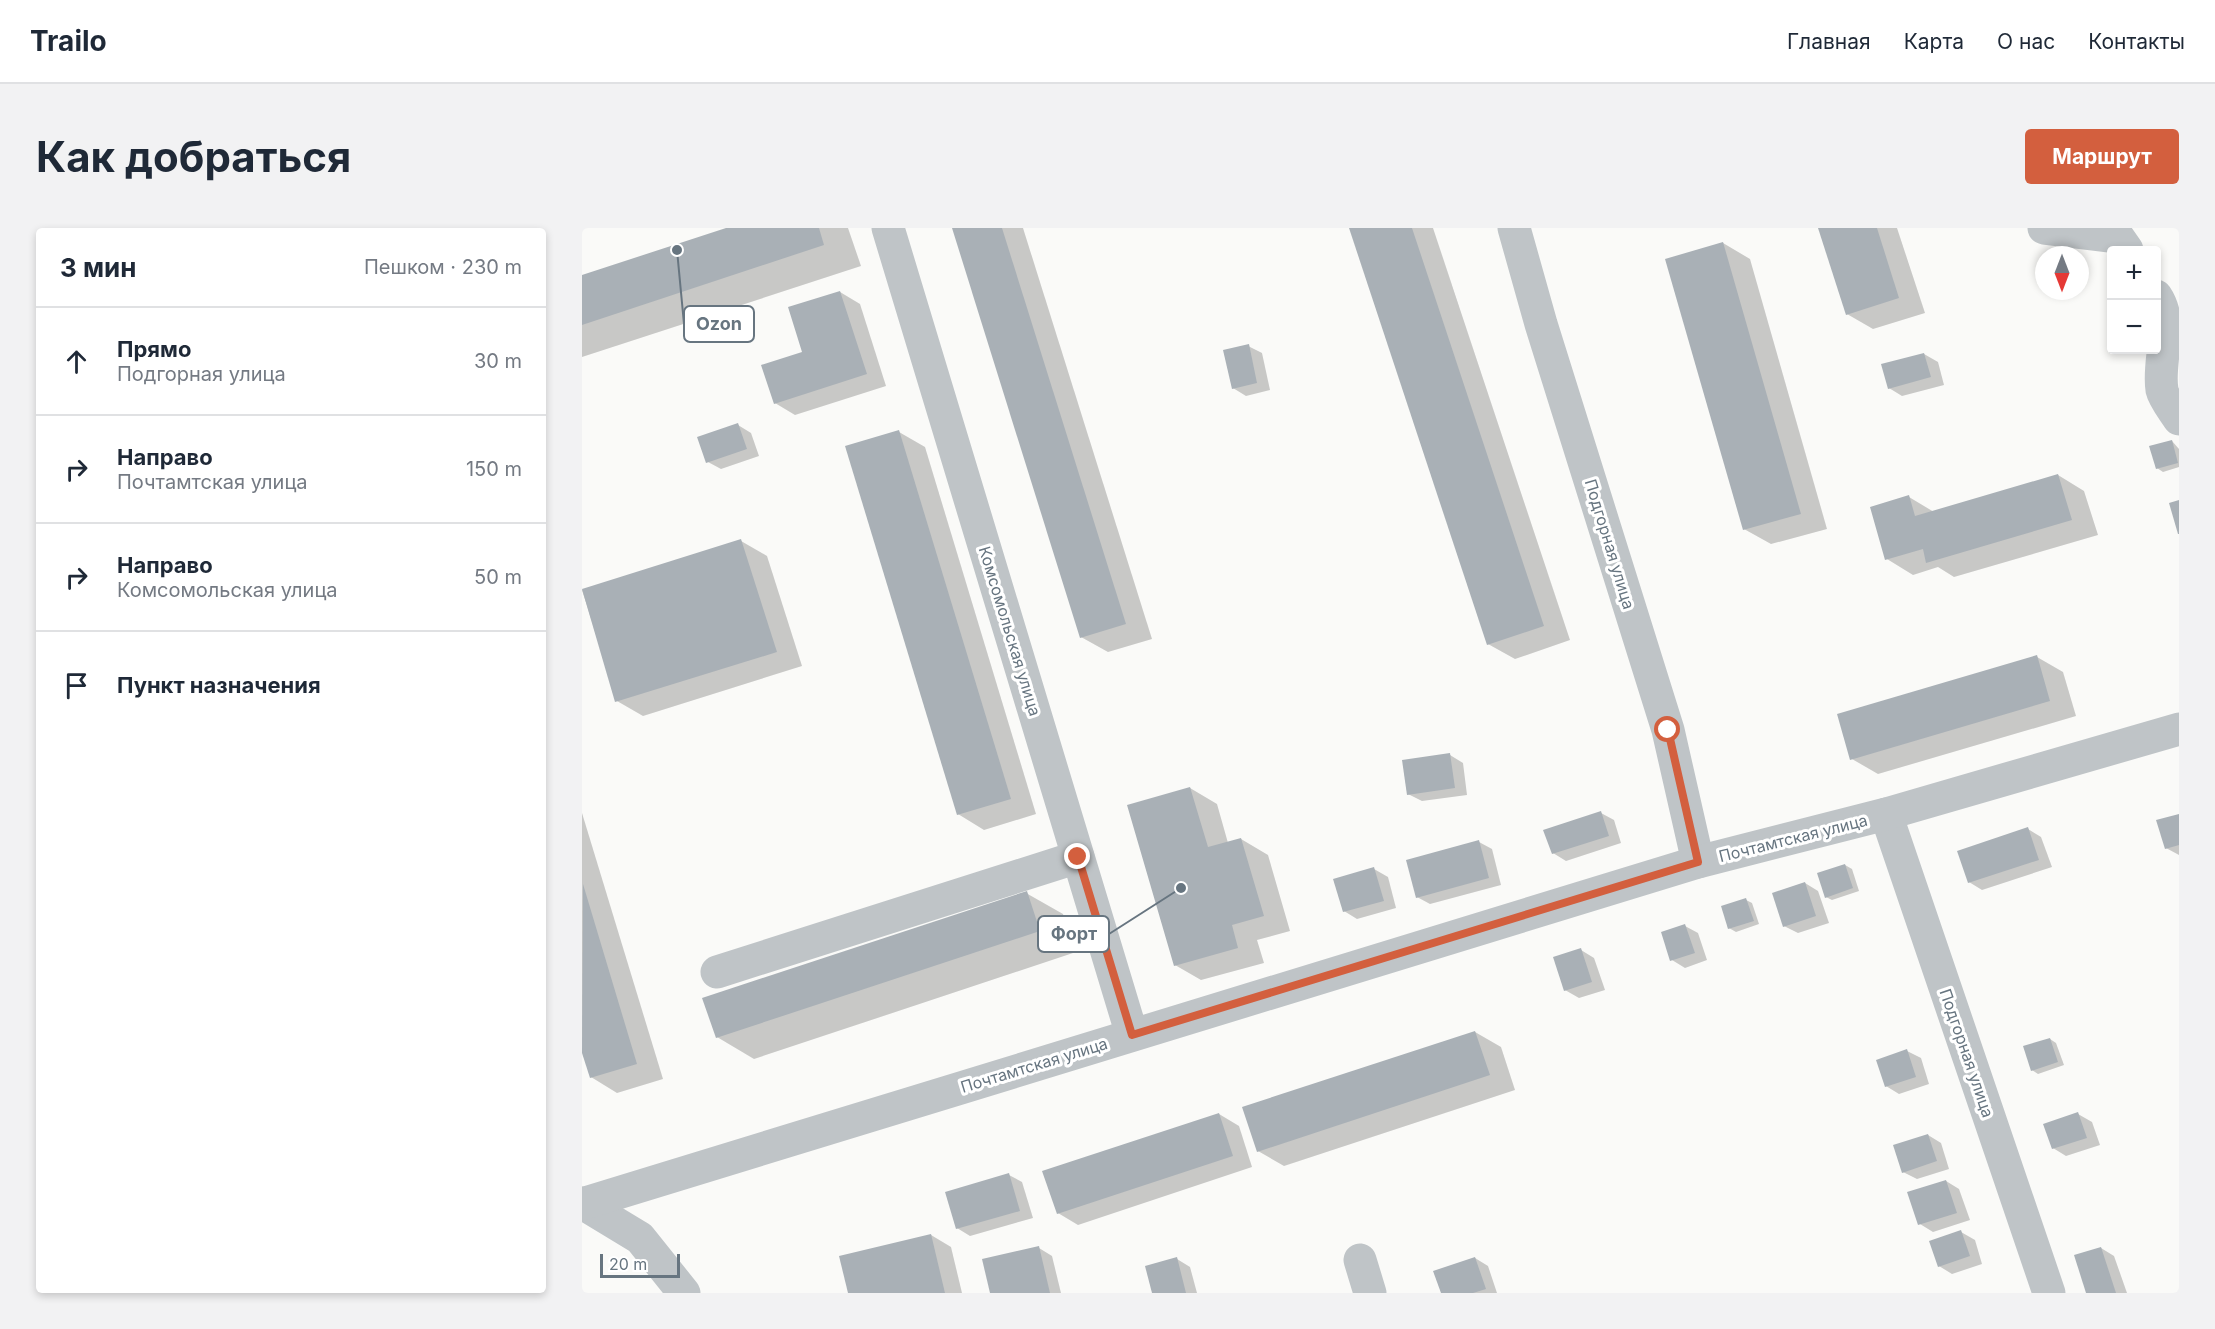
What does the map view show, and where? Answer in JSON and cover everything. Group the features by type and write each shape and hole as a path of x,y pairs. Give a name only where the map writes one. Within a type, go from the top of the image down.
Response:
{"street":[{"name":"Комсомольская улица","path":"888,228 1132,1035"},
{"name":"Подгорная улица","path":"1514,228 1541,324 1668,730 1698,862"},
{"path":"2044,228 2118,237 2124,246"},
{"path":"2160,300 2165,326 2162,392 2179,419"},
{"name":"Почтамтская улица","path":"582,1204 1698,862 1886,814 2179,729"},
{"name":"Подгорная улица","path":"1886,814 2049,1293"},
{"path":"717,972 1078,857"},
{"path":"582,1204 640,1238 684,1293"},
{"path":"1360,1260 1370,1293"}],"building":[{"path":"726,228 819,228 824,245 582,325 582,275"},
{"path":"952,228 1002,228 1126,624 1080,638"},
{"path":"1349,228 1412,228 1544,626 1487,645"},
{"path":"1818,228 1877,228 1899,298 1846,315"},
{"path":"1723,242 1801,514 1743,530 1665,259"},
{"path":"840,291 867,374 774,404 761,365 802,352 788,307"},
{"path":"1249,344 1257,383 1232,389 1223,350"},
{"path":"1924,353 1931,377 1888,389 1881,364"},
{"path":"738,423 747,449 706,463 697,437"},
{"path":"899,430 1011,799 957,815 845,446"},
{"path":"2172,440 2178,463 2156,469 2149,446"},
{"path":"2058,474 2072,520 1926,563 1923,549 1885,560 1870,507 1909,495 1915,516"},
{"path":"2179,500 2179,534 2178,534 2169,503"},
{"path":"741,539 777,652 615,702 582,589"},
{"path":"2037,655 2050,701 1850,760 1837,714"},
{"path":"1450,753 1455,788 1407,795 1402,760"},
{"path":"1190,787 1208,847 1241,838 1264,916 1232,925 1238,948 1174,966 1127,805"},
{"path":"1601,811 1609,836 1552,854 1543,830"},
{"path":"2179,814 2179,845 2165,849 2156,820"},
{"path":"2028,827 2039,860 1968,883 1957,851"},
{"path":"1479,840 1489,878 1416,898 1406,860"},
{"path":"1845,864 1853,888 1825,898 1817,873"},
{"path":"1374,867 1384,901 1343,912 1333,879"},
{"path":"1805,882 1816,916 1783,927 1772,893"},
{"path":"583,884 637,1064 590,1078 582,1053"},
{"path":"1027,891 1040,931 716,1038 702,998"},
{"path":"1746,898 1754,921 1728,929 1721,906"},
{"path":"1685,924 1695,953 1670,961 1661,932"},
{"path":"1581,948 1592,982 1564,991 1553,957"},
{"path":"1475,1031 1490,1075 1257,1152 1242,1107"},
{"path":"2050,1038 2058,1062 2031,1071 2023,1046"},
{"path":"1907,1049 1916,1077 1885,1087 1876,1060"},
{"path":"2078,1112 2087,1138 2052,1149 2043,1124"},
{"path":"1219,1113 1233,1156 1057,1214 1042,1171"},
{"path":"1928,1134 1937,1161 1902,1173 1893,1145"},
{"path":"1009,1173 1020,1211 956,1229 945,1192"},
{"path":"1946,1180 1957,1213 1918,1225 1907,1192"},
{"path":"1961,1230 1970,1256 1938,1267 1929,1241"},
{"path":"931,1234 945,1293 848,1293 839,1256"},
{"path":"1039,1246 1050,1293 990,1293 982,1259"},
{"path":"2101,1247 2116,1293 2086,1293 2074,1255"},
{"path":"1177,1257 1186,1293 1152,1293 1145,1266"},
{"path":"1475,1257 1486,1289 1473,1293 1441,1293 1433,1271"}],"place":[{"name":"Ozon","path":"677,250"},
{"name":"Форт","path":"1181,888"}],"route":[{"path":"1078,857 1132,1035 1698,862 1668,730"}]}
